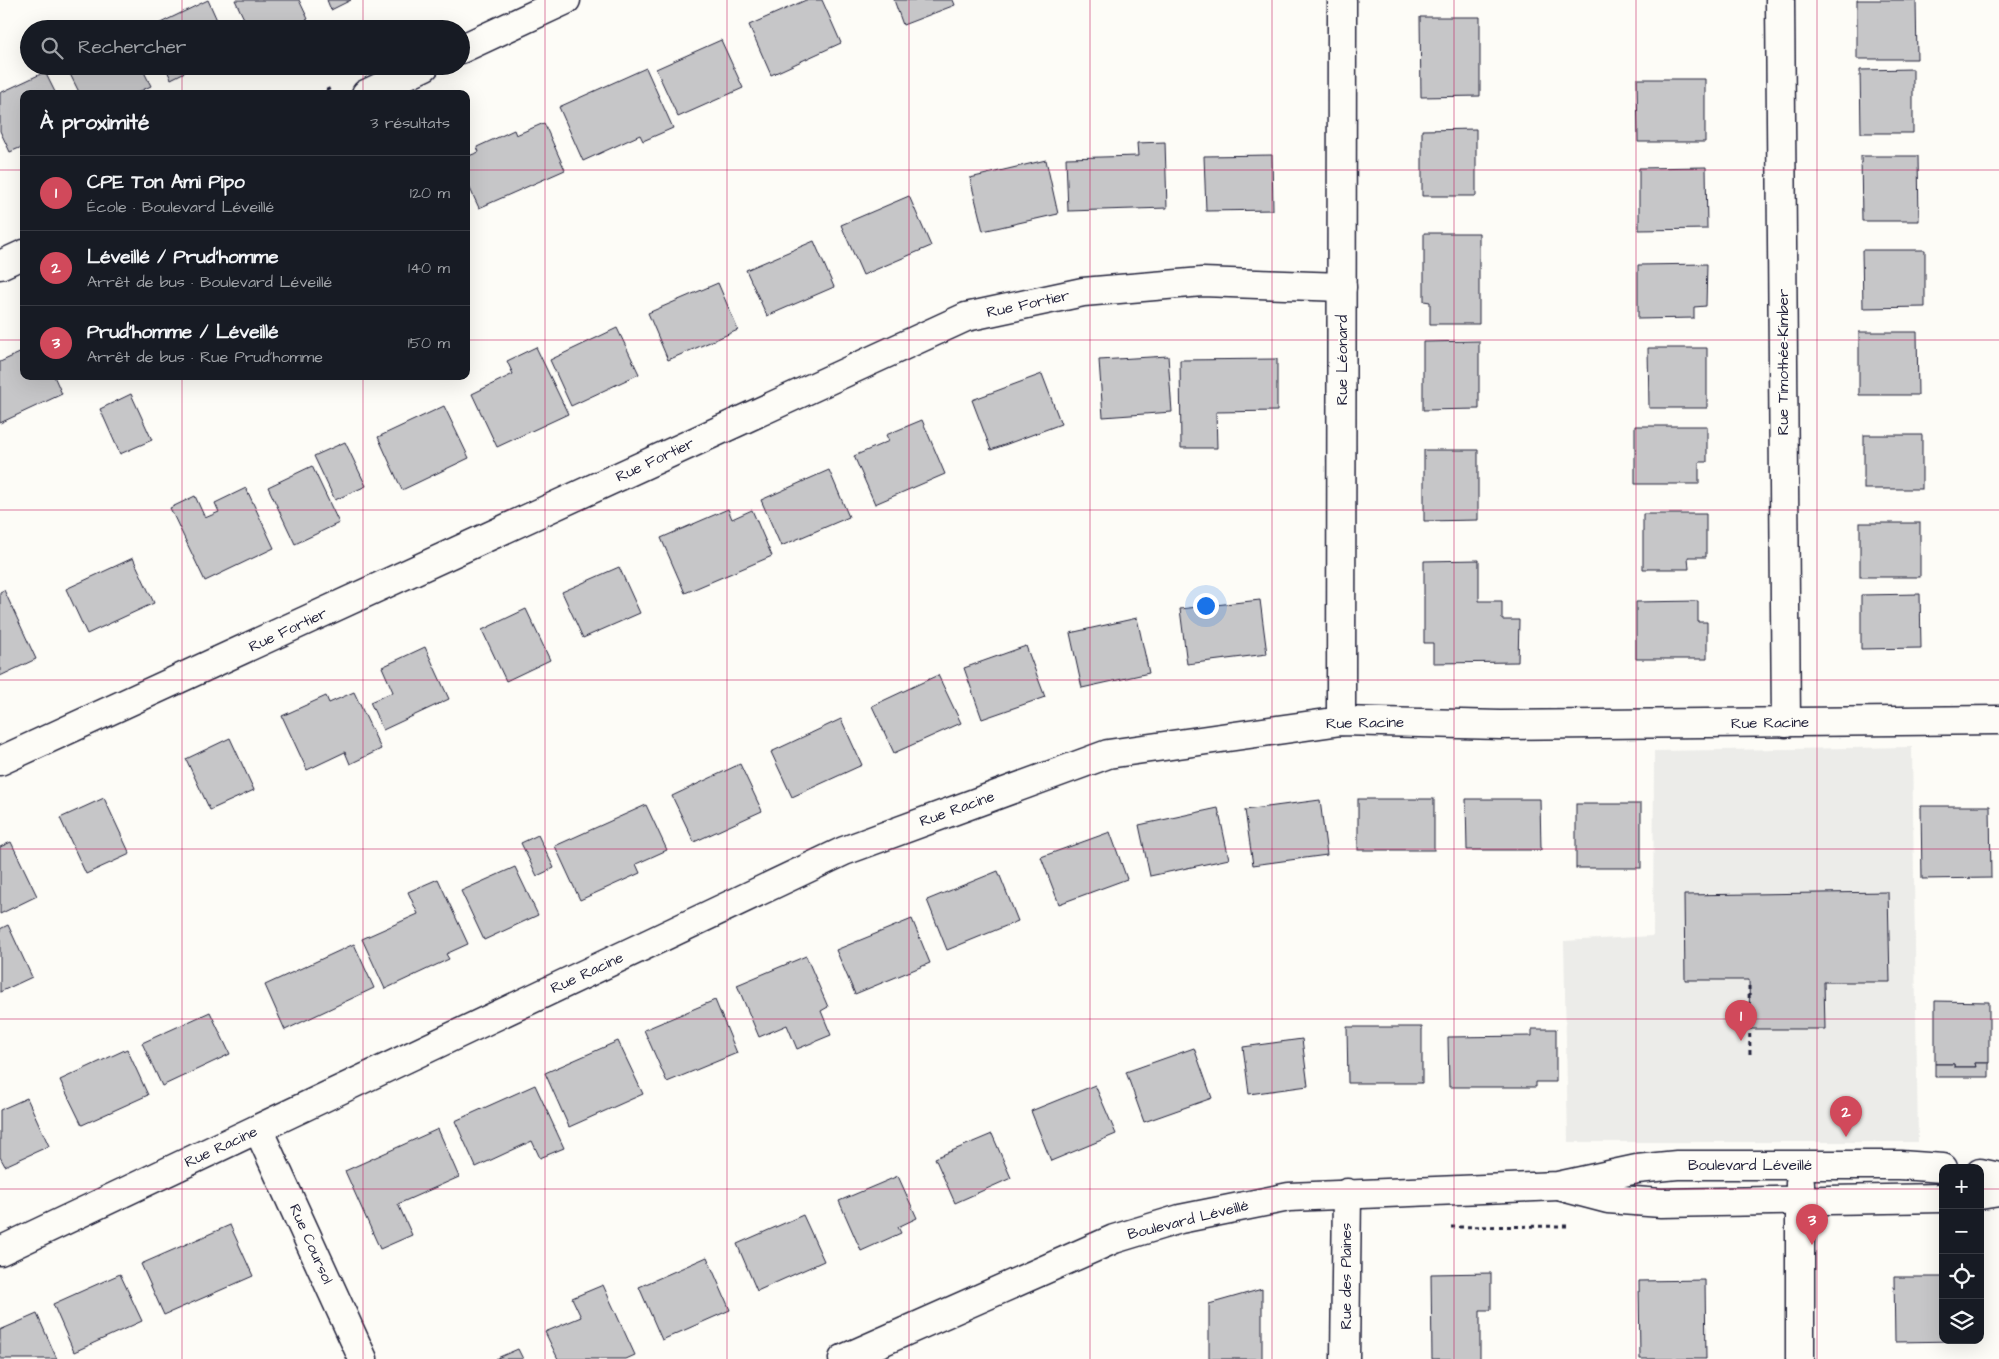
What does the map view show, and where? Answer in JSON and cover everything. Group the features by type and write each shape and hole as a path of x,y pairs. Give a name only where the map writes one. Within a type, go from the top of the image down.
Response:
{"street":[{"path":"470,45 566,0"},
{"name":"Rue Léonard","path":"1341,721 1342,0"},
{"name":"Rue Timothée-Kimber","path":"1780,0 1786,723"},
{"path":"374,90 406,75"},
{"path":"0,265 20,256"},
{"name":"Rue Fortier","path":"0,761 966,317 1082,292 1202,282 1342,287"},
{"name":"Rue Racine","path":"0,1251 844,851 1108,754 1341,721 1500,725 1999,720"},
{"name":"Rue Coursol","path":"258,1129 363,1359"},
{"path":"1800,1165 1800,1359"},
{"name":"Boulevard Léveillé","path":"843,1359 1114,1239 1180,1219 1289,1197 1347,1193 1558,1186 1658,1167 1907,1165 1939,1168"},
{"path":"1984,1174 1999,1176"},
{"name":"Boulevard Léveillé","path":"1558,1186 1588,1195 1631,1202 1939,1198"},
{"path":"1984,1194 1999,1192"},
{"name":"Rue des Plaines","path":"1345,1359 1347,1193"}],"path":[{"path":"1749,986 1750,1055"},
{"path":"1445,1227 1574,1226"}],"shaded area":[{"path":"1912,747 1918,1142 1568,1142 1564,941 1653,936 1654,751"}],"building":[{"path":"208,0 217,20 167,20"},
{"path":"235,0 299,0 308,19 306,20 245,20"},
{"path":"327,0 351,0 331,10"},
{"path":"806,0 822,0 841,43 771,75 749,25"},
{"path":"894,0 953,0 955,5 903,25"},
{"path":"1857,0 1916,0 1917,59 1857,59"},
{"path":"1420,17 1480,17 1480,96 1421,97"},
{"path":"721,40 743,88 678,117 656,69"},
{"path":"646,68 673,128 643,141 640,135 583,161 559,107"},
{"path":"1913,69 1913,133 1861,133 1860,70"},
{"path":"39,75 46,75 54,90 20,90 20,148 10,152 0,131 0,93"},
{"path":"70,75 146,75 151,86 142,90 78,90"},
{"path":"169,75 179,75 171,79"},
{"path":"1637,79 1705,79 1705,142 1638,142"},
{"path":"544,123 565,170 479,208 470,189 470,155 479,152 477,147 514,130 516,135"},
{"path":"1476,129 1476,196 1422,196 1422,130"},
{"path":"1165,142 1167,208 1068,211 1066,158 1138,156 1137,143"},
{"path":"1272,155 1273,210 1206,211 1204,156"},
{"path":"1861,156 1918,156 1919,221 1862,221"},
{"path":"1046,160 1058,214 983,231 970,178"},
{"path":"1706,167 1707,229 1639,230 1639,168"},
{"path":"909,196 931,246 863,275 841,225"},
{"path":"1424,233 1479,233 1479,324 1430,324 1430,302 1424,301"},
{"path":"814,241 834,287 767,316 746,270"},
{"path":"1862,250 1925,250 1925,307 1863,308"},
{"path":"1707,264 1706,306 1694,307 1694,318 1638,319 1638,265"},
{"path":"718,283 738,330 668,360 648,313"},
{"path":"617,328 639,374 571,406 550,360"},
{"path":"1859,332 1917,332 1918,395 1859,395"},
{"path":"1479,341 1479,409 1423,410 1423,342"},
{"path":"536,347 568,414 497,447 472,394 513,374 507,361"},
{"path":"1648,348 1707,348 1707,408 1649,408"},
{"path":"20,353 20,380 56,380 62,394 0,423 0,362"},
{"path":"1168,356 1172,412 1103,417 1099,360"},
{"path":"1277,359 1277,411 1216,412 1217,448 1181,448 1180,360"},
{"path":"1042,374 1061,424 991,450 972,400"},
{"path":"131,394 152,440 120,454 100,409"},
{"path":"444,406 469,458 402,490 378,437"},
{"path":"922,420 945,474 875,504 854,456 889,441 886,435"},
{"path":"1635,426 1707,426 1707,462 1699,462 1699,484 1635,484"},
{"path":"1864,435 1922,435 1922,489 1864,489"},
{"path":"345,442 366,486 335,500 314,456"},
{"path":"1424,450 1478,450 1478,520 1424,521"},
{"path":"312,466 339,523 295,544 268,487"},
{"path":"829,470 849,517 781,546 761,500"},
{"path":"246,488 274,548 205,581 170,508 195,496 205,518 219,512 215,503"},
{"path":"728,509 732,519 752,510 772,556 685,593 661,538"},
{"path":"1643,514 1706,514 1706,557 1688,557 1689,569 1643,569"},
{"path":"1860,523 1920,523 1920,577 1860,577"},
{"path":"133,558 154,603 87,634 66,589"},
{"path":"1479,560 1479,601 1502,601 1502,620 1519,620 1518,662 1433,663 1433,643 1424,643 1424,561"},
{"path":"619,567 640,613 583,638 562,592"},
{"path":"4,590 36,659 0,676 0,592"},
{"path":"1920,594 1921,648 1861,649 1861,595"},
{"path":"1260,600 1267,654 1187,664 1180,609"},
{"path":"1698,601 1698,622 1707,622 1707,659 1636,659 1636,602"},
{"path":"526,609 550,660 506,681 482,630"},
{"path":"1137,618 1149,673 1082,688 1070,633"},
{"path":"1026,646 1045,697 982,719 964,668"},
{"path":"425,647 449,699 383,730 370,702 393,692 382,667"},
{"path":"938,675 961,723 894,753 872,706"},
{"path":"354,692 381,749 350,764 345,752 307,770 282,716 326,696 329,703"},
{"path":"841,719 862,765 792,797 771,752"},
{"path":"230,738 254,790 210,810 186,759"},
{"path":"740,764 762,811 694,842 672,796"},
{"path":"104,798 130,854 86,874 60,818"},
{"path":"1358,799 1434,799 1434,850 1358,850"},
{"path":"1466,799 1540,799 1541,850 1467,850"},
{"path":"1320,800 1327,855 1253,865 1245,810"},
{"path":"1576,804 1641,804 1641,868 1576,868"},
{"path":"646,805 667,850 636,864 640,873 580,900 555,846"},
{"path":"1921,806 1990,806 1991,878 1922,879"},
{"path":"1218,808 1229,859 1150,876 1139,825"},
{"path":"1110,832 1127,879 1059,904 1041,857"},
{"path":"538,835 554,868 537,876 521,843"},
{"path":"11,842 37,896 0,914 0,847"},
{"path":"515,867 538,915 484,940 461,891"},
{"path":"998,871 1018,921 947,950 927,900"},
{"path":"438,879 468,944 446,954 449,959 385,989 362,939 418,914 408,892"},
{"path":"1888,892 1890,982 1824,982 1825,1029 1750,1029 1749,980 1685,980 1684,895"},
{"path":"912,919 930,963 855,994 836,950"},
{"path":"8,925 32,977 0,992 0,929"},
{"path":"354,944 374,988 285,1030 265,985"},
{"path":"806,956 828,1007 821,1011 831,1035 797,1049 787,1025 759,1037 737,985"},
{"path":"715,1000 737,1053 667,1082 644,1030"},
{"path":"1935,1001 1989,1002 1989,1063 1975,1063 1976,1067 1954,1067 1954,1064 1935,1064"},
{"path":"210,1012 230,1054 162,1086 142,1043"},
{"path":"1347,1027 1422,1027 1422,1083 1348,1083"},
{"path":"1532,1029 1556,1029 1556,1082 1536,1082 1536,1087 1449,1087 1448,1037 1532,1036"},
{"path":"1302,1039 1308,1086 1249,1094 1243,1047"},
{"path":"618,1041 643,1094 569,1127 545,1073"},
{"path":"1194,1048 1212,1098 1144,1122 1126,1072"},
{"path":"127,1049 148,1095 82,1125 60,1080"},
{"path":"1975,1063 1989,1063 1989,1077 1935,1077 1935,1064 1954,1064 1954,1067 1976,1067"},
{"path":"535,1085 564,1148 540,1158 532,1141 476,1167 455,1121"},
{"path":"1095,1085 1116,1134 1051,1161 1031,1111"},
{"path":"27,1098 49,1146 5,1166 0,1157 0,1110"},
{"path":"438,1129 459,1177 398,1204 412,1235 380,1249 345,1171"},
{"path":"992,1134 1011,1178 955,1203 935,1158"},
{"path":"898,1176 917,1218 898,1227 901,1233 861,1251 839,1201"},
{"path":"803,1215 824,1261 757,1291 737,1244"},
{"path":"230,1225 253,1276 164,1315 141,1264"},
{"path":"707,1257 730,1310 662,1340 639,1287"},
{"path":"1491,1273 1491,1310 1480,1310 1480,1359 1432,1359 1431,1274"},
{"path":"120,1274 142,1321 74,1352 53,1304"},
{"path":"1894,1277 1939,1277 1939,1341 1895,1342"},
{"path":"1705,1280 1706,1359 1640,1359 1639,1281"},
{"path":"603,1285 635,1355 626,1359 558,1359 545,1332 581,1317 572,1298"},
{"path":"1262,1289 1262,1359 1209,1359 1209,1304"},
{"path":"37,1314 57,1359 0,1359 0,1330"},
{"path":"518,1349 523,1359 495,1359"}],"place":[{"name":"CPE Ton Ami Pipo","path":"1741,1041"},
{"name":"Léveillé / Prud'homme","path":"1846,1137"},
{"name":"Prud'homme / Léveillé","path":"1812,1245"}]}
